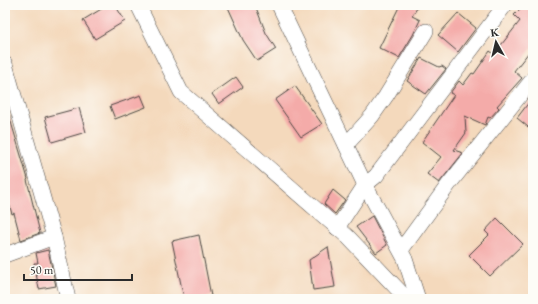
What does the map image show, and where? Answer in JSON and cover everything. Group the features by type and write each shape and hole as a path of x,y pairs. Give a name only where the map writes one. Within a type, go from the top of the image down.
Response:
{"street":[{"path":"138,5 181,92 348,237 407,299"},
{"path":"279,5 365,185 401,250 418,299"},
{"path":"337,228 365,185 376,176 505,5"},
{"path":"346,145 382,103 426,31"},
{"path":"5,64 54,237 68,299"},
{"path":"401,250 449,184 533,79"},
{"path":"5,255 54,237"}],"building":[{"path":"108,5 115,5 125,21 95,39 83,20"},
{"path":"227,5 255,5 266,33 276,49 257,61 243,40"},
{"path":"400,5 419,5 412,16 420,20 399,58 379,48"},
{"path":"524,5 533,5 533,47 514,71 522,78 497,106 499,108 490,118 488,117 485,125 465,116 466,133 454,150 463,153 439,183 427,174 441,157 422,142 454,95 450,93 459,81 463,85 472,73 474,74 490,51 494,54 520,21 514,15"},
{"path":"458,13 476,28 458,52 438,35"},
{"path":"421,58 446,69 426,94 407,81"},
{"path":"236,77 243,87 219,104 212,94"},
{"path":"295,86 322,124 301,137 275,100"},
{"path":"141,95 146,107 115,119 110,106"},
{"path":"533,97 533,131 517,118"},
{"path":"79,108 86,132 52,142 45,117"},
{"path":"8,112 28,179 40,233 21,240 14,213 12,214 5,190 5,113"},
{"path":"333,190 345,200 335,214 324,204"},
{"path":"372,216 387,245 376,253 356,227"},
{"path":"497,218 523,244 490,276 469,255 489,235 485,231"},
{"path":"199,235 211,296 198,299 184,299 172,241"},
{"path":"328,247 335,287 313,290 309,260"},
{"path":"48,250 56,286 39,289 34,263 38,263 36,253"}]}
